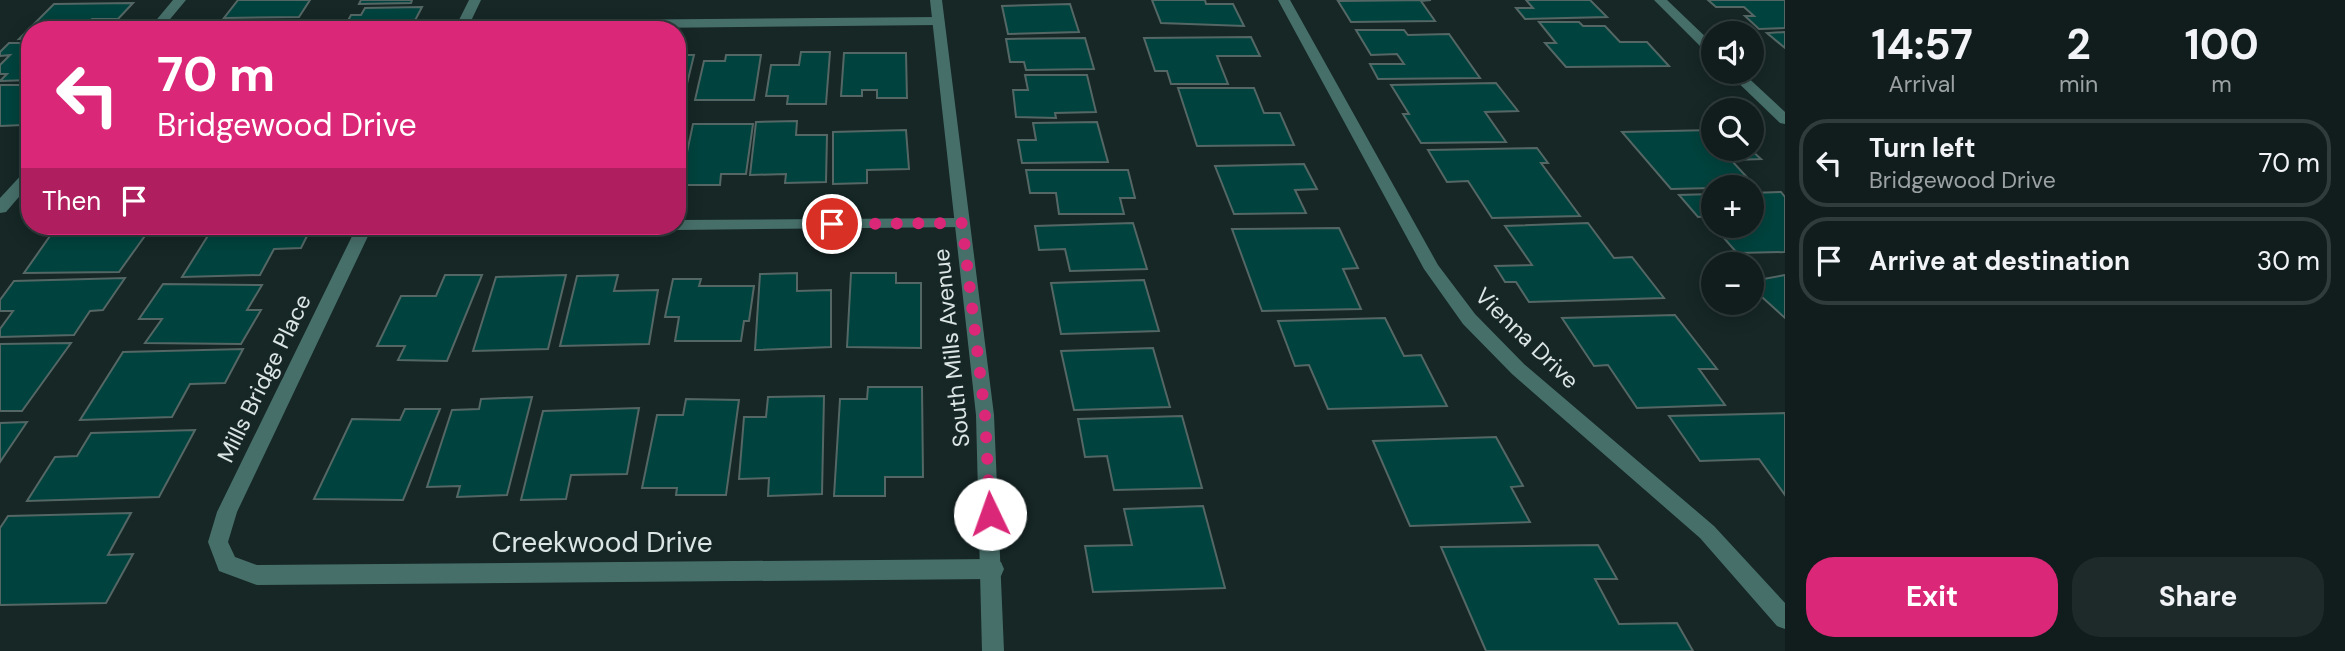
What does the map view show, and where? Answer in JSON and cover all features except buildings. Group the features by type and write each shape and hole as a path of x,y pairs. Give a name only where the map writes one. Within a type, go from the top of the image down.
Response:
{"street":[{"path":"162,21 180,0"},
{"path":"464,21 475,0"},
{"name":"South Mills Avenue","path":"936,0 985,415 993,569 993,651"},
{"name":"Vienna Drive","path":"1284,0 1432,269 1462,311 1518,369 1707,532 1785,619"},
{"path":"1660,0 1701,39"},
{"path":"686,24 937,21"},
{"path":"1747,84 1785,120"},
{"path":"0,208 21,184"},
{"path":"686,225 962,223"},
{"name":"Mills Bridge Place","path":"220,554 220,529 227,512 360,235"},
{"name":"Creekwood Drive","path":"220,554 227,564 257,575 993,569"}],"route":[{"path":"832,224 962,223 985,415 990,514"}]}
